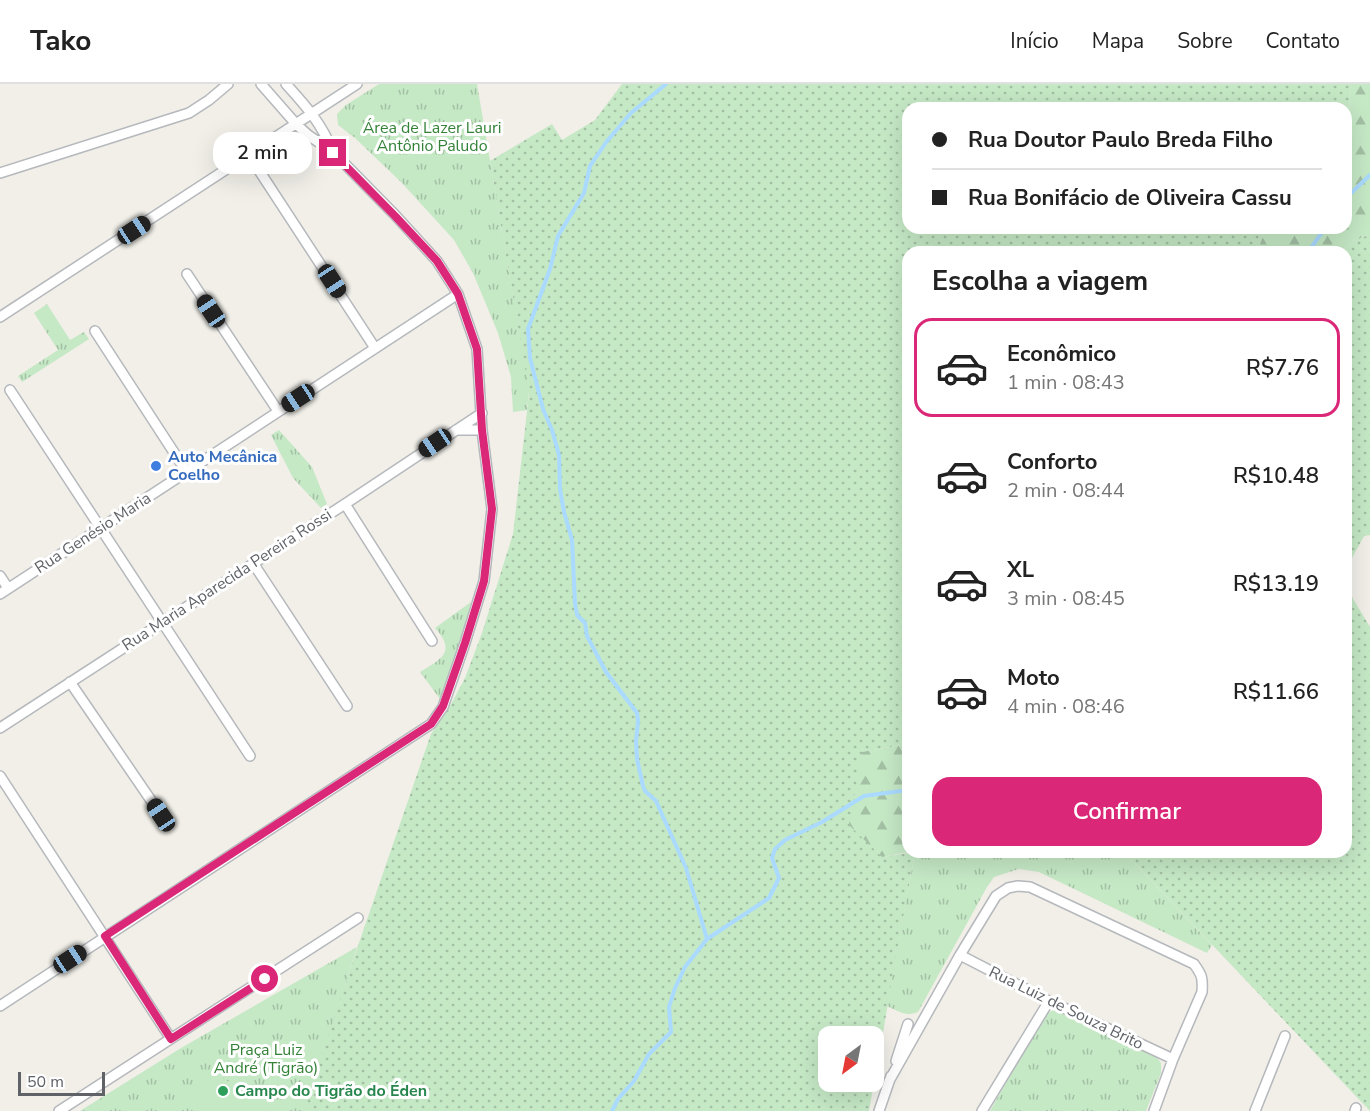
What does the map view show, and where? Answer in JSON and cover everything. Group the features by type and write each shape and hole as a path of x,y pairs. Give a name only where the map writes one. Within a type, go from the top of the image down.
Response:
{"street":[{"path":"0,1006 431,724 443,706 484,581 492,509 482,430 477,349 458,294 437,261 395,216 333,153 296,124 261,84"},
{"path":"286,84 312,113 333,153"},
{"path":"0,317 357,84"},
{"path":"0,173 189,113 225,86"},
{"path":"249,155 375,348"},
{"path":"187,274 278,411"},
{"name":"Rua Genésio Maria","path":"4,591 458,294"},
{"path":"95,331 186,471"},
{"path":"10,390 250,756"},
{"name":"Rua Maria Aparecida Pereira Rossi","path":"0,728 482,413"},
{"path":"453,430 482,430"},
{"path":"345,504 432,641"},
{"path":"253,563 347,706"},
{"path":"0,576 4,591"},
{"path":"70,682 161,815"},
{"path":"0,776 171,1039"},
{"path":"889,1081 996,896 1008,888 1030,887 1194,964 1202,975 1202,993 1173,1059 1154,1111"},
{"path":"59,1111 358,918"},
{"name":"Rua Luiz de Souza Brito","path":"960,955 1049,1001 1173,1059"},
{"path":"982,1111 1049,1001"},
{"path":"879,1111 908,1024"},
{"path":"1255,1111 1285,1036"}],"green space":[{"name":"Área de Lazer Lauri Antônio Paludo","path":"379,84 477,84 529,391 527,410 513,412 511,377 498,333 473,273 454,240 402,183 338,125 337,114 346,105"},
{"path":"622,84 1350,84 1350,102 902,102 902,234 1264,234 1259,246 902,246 902,745 862,752 882,857 902,854 902,858 914,858 884,1027 818,1026 818,1092 872,1092 869,1111 301,1111 431,734 449,708 465,678 482,633 513,534 529,394 490,161 552,124 562,140 595,120"},
{"path":"1350,84 1370,84 1370,235 1362,237 1348,246 1259,246 1264,234 1352,234"},
{"path":"1370,235 1370,535 1364,536 1352,558 1352,246 1348,246 1362,237"},
{"path":"47,304 70,340 84,332 89,339 22,382 18,376 58,350 34,313"},
{"path":"279,430 312,467 327,504 321,508 293,478 271,435"},
{"path":"1352,597 1370,627 1370,1111 1130,858 1352,858"},
{"path":"471,602 440,699 420,672 444,654 445,643 435,628"},
{"path":"902,745 902,853 882,857 849,825 862,752"},
{"path":"914,858 1130,858 1212,945 1207,953 1039,872 1019,869 994,877 918,1012 902,1013 887,1006"},
{"name":"Praça Luiz André (Tigrão)","path":"357,947 304,1111 80,1111 181,1048"},
{"path":"1053,1010 1058,1010 1155,1055 1161,1063 1161,1073 1146,1111 990,1111 1044,1016"},
{"name":"Campo do Tigrão do Éden","path":"210,1071 279,1111 194,1111"}],"waterway":[{"path":"666,84 631,113 607,141 590,166 584,193 558,236 550,269 528,329 530,358 543,409 559,455 560,489 572,540 577,615 585,623 587,636 606,672 637,713 637,759 643,786 656,801 686,868 707,939"},
{"path":"1352,192 1370,175"},
{"path":"1312,246 1321,234"},
{"path":"612,1111 618,1099 634,1081 649,1054 671,1032 669,1007 685,967 707,939 769,898 779,878 772,858 775,849 785,840 822,822 864,796 902,791"}],"place":[{"name":"Auto Mecânica Coelho","path":"156,466"},
{"name":"Campo do Tigrão do Éden","path":"223,1091"}],"route":[{"path":"265,979 171,1039 105,936 431,724 443,706 484,581 492,509 482,430 477,349 458,294 437,261 333,153"}]}
